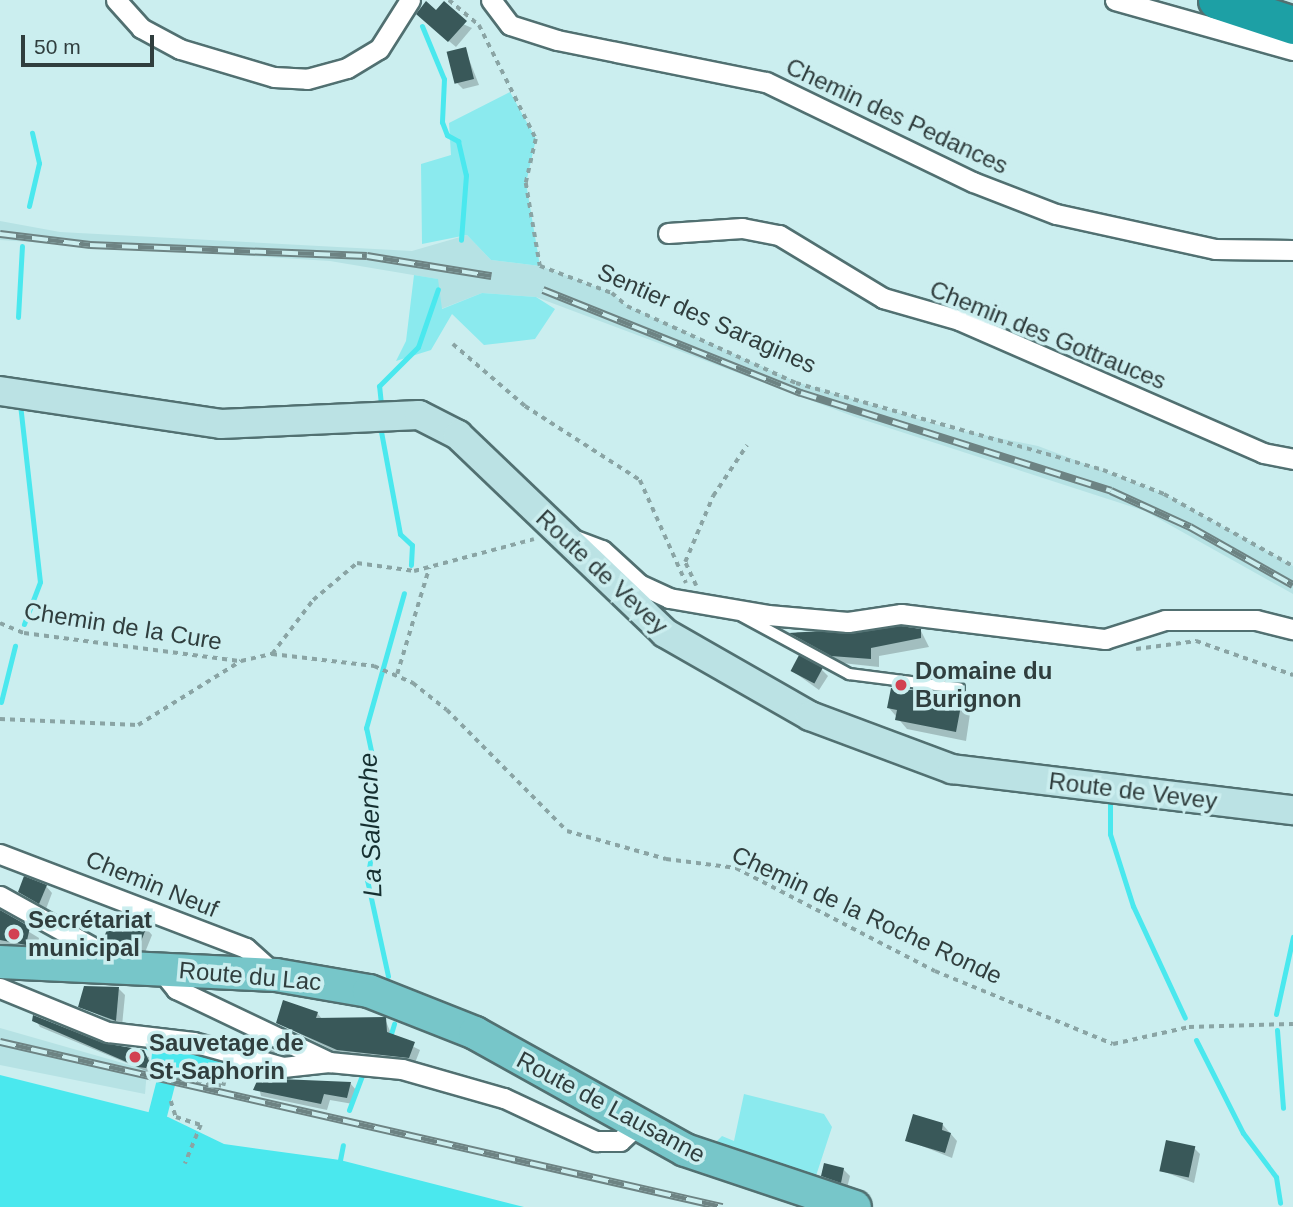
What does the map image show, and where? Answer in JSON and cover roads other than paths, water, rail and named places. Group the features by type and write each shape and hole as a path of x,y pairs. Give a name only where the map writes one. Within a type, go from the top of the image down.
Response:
{"highway":[{"path":"1217,0 1293,25"}],"main road":[{"name":"Route de Vevey","path":"0,391 221,424 419,415 457,435 665,633 810,716 895,752 985,774 1293,810"},
{"name":"Route du Lac","path":"0,962 276,975 347,985 412,1005"},
{"name":"Route de Lausanne","path":"412,1005 475,1033 636,1126 722,1166 855,1207"}],"street":[{"path":"116,0 141,27 180,49 274,77 307,79 347,68 379,49 410,0"},
{"name":"Chemin des Pedances","path":"491,0 510,25 557,40 766,82 973,182 1056,214 1215,249 1293,250"},
{"path":"1115,0 1293,50"},
{"name":"Chemin des Gottrauces","path":"668,233 742,228 779,235 883,298 959,320 1264,453 1293,458"},
{"path":"562,537 602,550 639,584 704,604 729,608 848,622 901,614 1118,638 1165,620 1256,620 1293,629"},
{"name":"Chemin Neuf","path":"0,854 246,948 276,975"},
{"path":"0,896 129,968"},
{"path":"160,970 176,989 330,1062"},
{"path":"0,988 108,1032 192,1042 288,1068 330,1062 370,1065 504,1098 596,1141 620,1141 636,1126"}],"lane":[{"path":"729,608 849,674 959,688"}],"waterway":[{"name":"La Salenche","path":"422,26 444,79 442,122 447,135 458,141 466,175 461,240"},
{"path":"29,206 39,163 32,133"},
{"path":"18,317 22,246"},
{"name":"La Salenche","path":"381,404 379,386 418,347 438,289"},
{"path":"20,404 40,582 24,624"},
{"name":"La Salenche","path":"380,426 400,534 412,545 411,565"},
{"name":"La Salenche","path":"388,976 367,880 375,832 368,803 373,760 366,728 404,593"},
{"path":"1,702 15,646"},
{"path":"1110,802 1110,834 1133,906 1185,1018"},
{"path":"1276,1014 1293,937"},
{"name":"La Salenche","path":"390,1037 394,1024"},
{"path":"1277,1030 1283,1108"},
{"path":"1196,1040 1243,1133 1276,1177 1280,1203"},
{"name":"La Salenche","path":"349,1110 364,1070"},
{"path":"157,1115 167,1076"},
{"name":"La Salenche","path":"340,1160 343,1145"}],"railway":[{"path":"0,234 90,245 367,256 491,276"},
{"path":"543,290 801,393 1111,491 1190,527 1293,585"},
{"path":"0,1042 722,1207"}],"place":[{"name":"Domaine du Burignon","path":"901,685"},
{"name":"Secrétariat municipal","path":"14,934"},
{"name":"Sauvetage de St-Saphorin","path":"135,1057"}]}
